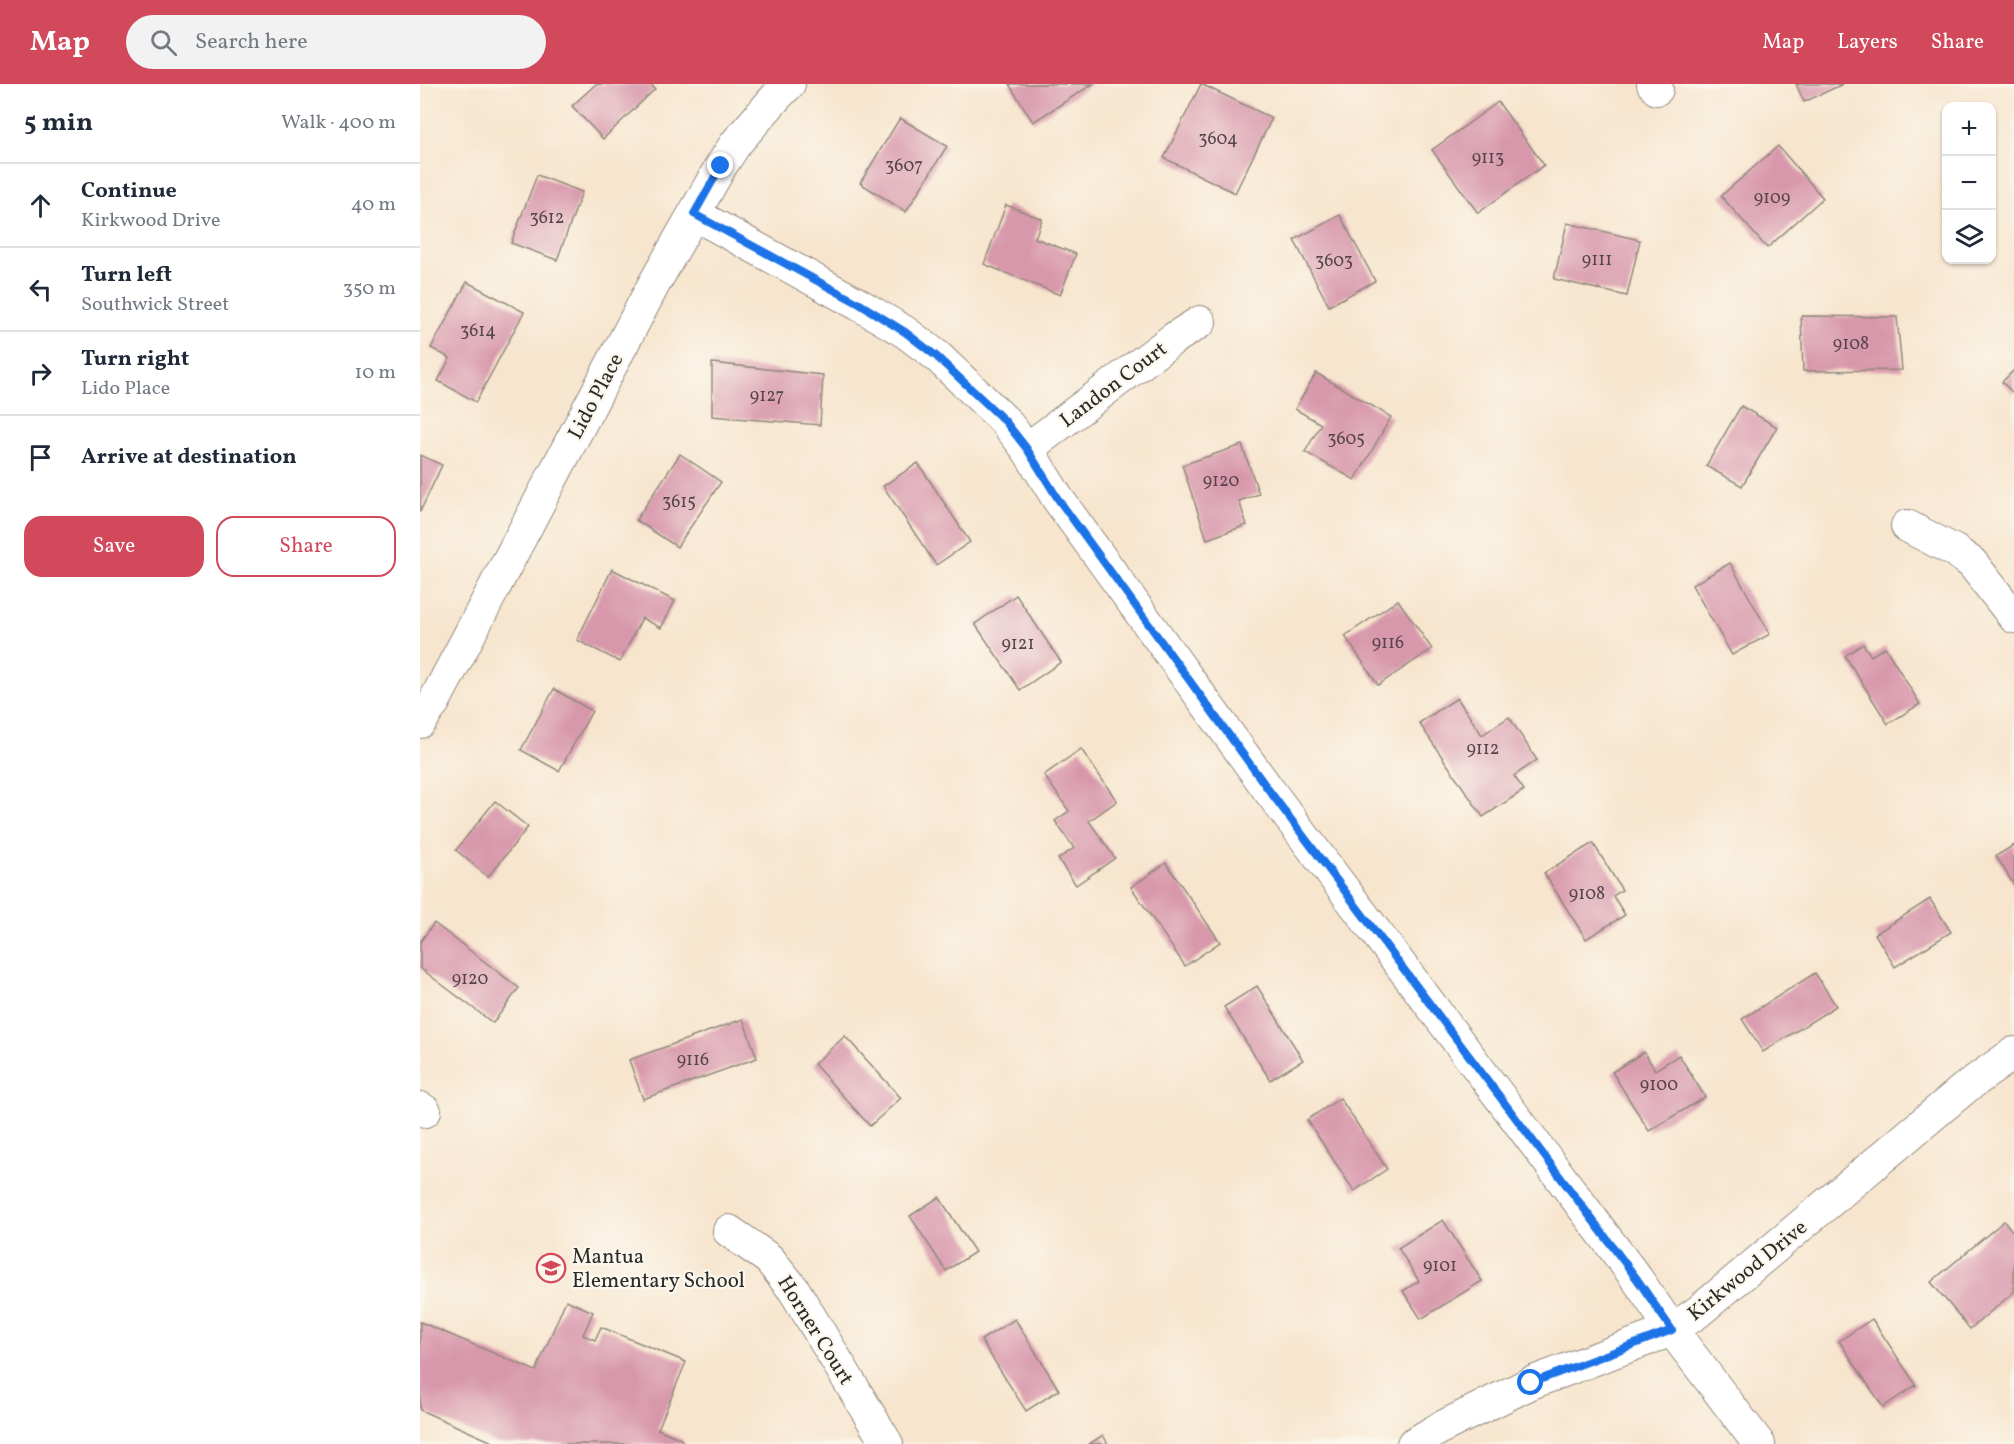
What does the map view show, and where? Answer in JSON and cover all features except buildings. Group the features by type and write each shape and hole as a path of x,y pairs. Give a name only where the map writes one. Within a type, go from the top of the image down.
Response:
{"street":[{"name":"Lido Place","path":"420,722 434,702 654,284 721,166 736,143 789,84"},
{"path":"694,214 858,303 905,332 936,356 996,413 1027,449 1058,499 1268,789 1759,1444"},
{"name":"Landon Court","path":"1027,449 1173,339 1200,322"},
{"path":"1907,526 1955,551 1972,563 2014,617"},
{"name":"Kirkwood Drive","path":"1413,1444 1531,1383 1672,1330 1698,1312 1965,1088 2014,1053"},
{"name":"Horner Court","path":"729,1231 769,1259 794,1290 887,1444"}],"place":[{"name":"Mantua Elementary School","path":"551,1268"}],"route":[{"path":"721,166 694,214 858,303 905,332 936,356 1005,421 1027,449 1058,499 1268,789 1637,1279 1672,1330 1531,1383"}]}
